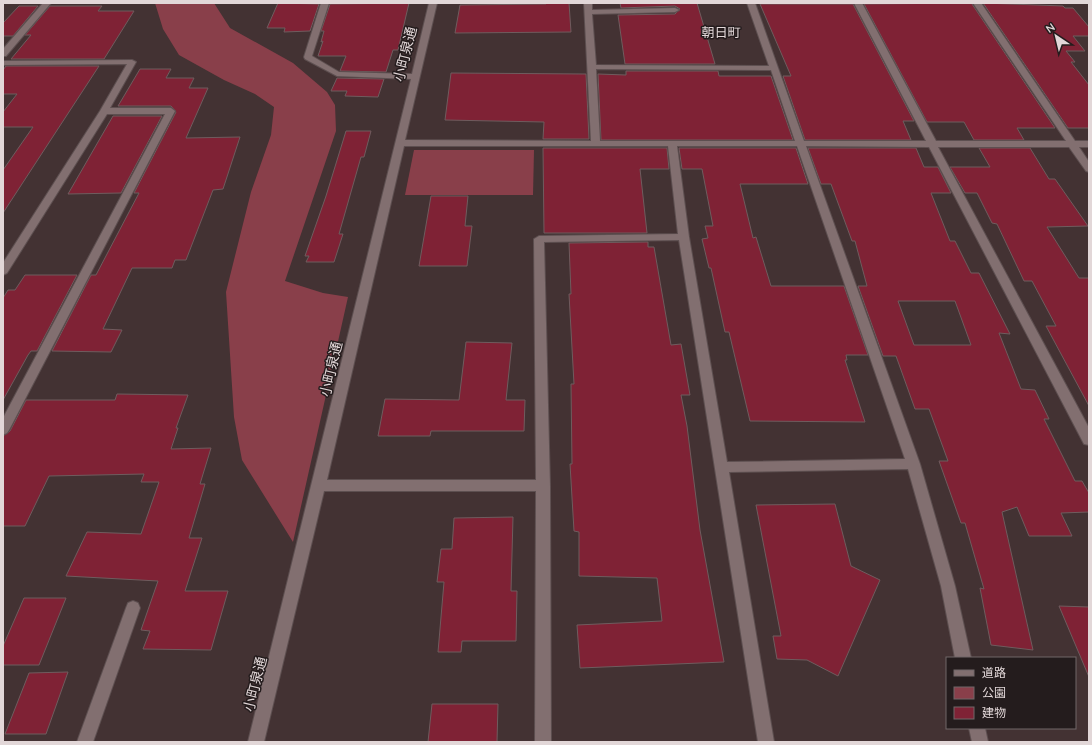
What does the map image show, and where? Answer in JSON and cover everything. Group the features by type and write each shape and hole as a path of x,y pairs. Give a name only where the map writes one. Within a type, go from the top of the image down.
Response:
{"street":[{"path":"3,54 47,3"},
{"path":"325,3 308,57 337,74 415,77"},
{"name":"小町泉通","path":"256,742 319,485 433,3"},
{"path":"751,3 913,464 948,586 963,657"},
{"path":"858,3 1089,440"},
{"path":"977,3 1089,169"},
{"path":"596,143 588,7 675,10"},
{"path":"3,63 132,62 104,111 3,271"},
{"path":"591,67 774,68"},
{"path":"3,430 171,111 104,111"},
{"path":"400,143 1089,144"},
{"path":"672,144 684,237 766,742"},
{"path":"543,742 543,486 539,238 684,237"},
{"path":"722,467 913,464"},
{"path":"319,485 543,486"},
{"path":"85,742 134,608"},
{"path":"977,729 980,742"}],"green space":[{"path":"155,3 214,3 230,28 293,63 327,92 335,105 336,131 285,281 323,293 348,297 293,542 242,460 234,417 226,292 251,192 271,135 274,107 255,94 224,80 179,55 163,29"},
{"path":"414,150 534,150 533,195 405,195"}],"building":[{"path":"278,3 319,4 310,31 284,32 285,28 267,28"},
{"path":"409,3 398,50 393,50 386,72 340,71 346,56 318,56 323,41 321,42 324,31 321,31 330,4"},
{"path":"569,3 571,32 455,33 460,5"},
{"path":"620,3 697,3 715,64 625,64 618,15 675,14 680,9 675,6 621,8"},
{"path":"972,3 1055,128 1017,128 1024,140 974,140 964,122 927,122 864,4"},
{"path":"983,3 1063,6 1065,8 1073,8 1089,27 1089,36 1073,36 1085,51 1066,51 1075,62 1071,62 1089,85 1089,128 1068,128"},
{"path":"760,4 853,4 914,121 903,121 911,140 805,140 783,76 791,76"},
{"path":"19,6 38,6 13,36 3,36 3,23"},
{"path":"50,6 102,6 98,11 134,11 104,59 11,59 31,35 25,35"},
{"path":"6,66 99,66 3,213 3,170 33,127 3,127 3,112 17,94 3,94 3,70"},
{"path":"140,69 171,69 166,78 194,78 189,88 208,88 186,138 240,137 223,189 213,190 186,260 175,260 172,268 132,268 103,329 122,330 111,352 52,351 91,275 96,275 139,193 134,193 176,112 171,106 118,106"},
{"path":"626,71 718,71 719,76 771,76 793,140 601,140 598,74 626,75"},
{"path":"451,73 586,74 589,139 543,139 544,122 445,120"},
{"path":"337,78 384,79 378,97 345,96 347,91 331,91"},
{"path":"113,116 162,116 121,193 68,194"},
{"path":"346,131 371,131 364,157 361,157 339,234 343,234 334,262 306,262 309,256 305,256 326,196"},
{"path":"543,148 667,148 669,169 640,169 647,233 544,233"},
{"path":"679,148 796,148 808,184 740,184 753,238 756,237 771,286 844,286 868,355 846,355 847,360 845,360 865,422 750,421 729,332 725,332 711,268 709,268 702,239 708,238 705,226 713,226 702,169 682,169"},
{"path":"808,148 916,148 924,167 938,167 951,193 931,193 950,241 955,241 971,273 979,273 1010,334 999,333 1021,389 1035,390 1049,419 1044,419 1075,481 1082,481 1089,493 1089,512 1061,513 1072,536 1029,536 1017,507 1002,512 1033,650 991,645 980,588 984,589 965,523 961,523 939,461 948,461 929,409 915,409 896,356 883,356 858,286 867,286 855,241 852,241 831,184 821,184","holes":["898,301 955,301 971,345 914,345"]},
{"path":"979,148 1030,148 1049,179 1055,179 1088,226 1047,227 1079,278 1089,278 1089,406 1046,326 1056,326 1032,281 1024,281 997,224 992,223 977,193 965,193 950,167 990,167"},
{"path":"431,196 468,196 465,226 472,226 467,266 419,266"},
{"path":"648,242 648,247 654,247 671,345 681,344 690,395 681,395 687,426 700,530 724,662 580,668 577,625 662,621 657,578 579,576 579,532 574,531 570,464 572,464 571,384 574,384 569,294 571,294 569,243"},
{"path":"25,275 77,275 37,351 31,351 28,355 3,400 3,298 8,290 15,290"},
{"path":"466,342 512,343 506,400 525,400 524,431 431,431 430,436 378,436 385,399 459,400"},
{"path":"117,394 188,395 176,428 178,428 171,449 211,448 200,484 205,484 189,538 202,538 185,591 228,591 211,650 143,649 150,631 141,630 158,581 66,576 87,532 141,534 159,482 141,482 144,474 49,476 25,526 3,526 3,436 10,431 26,400 115,400"},
{"path":"835,504 851,566 880,580 838,676 807,660 777,659 773,636 781,636 756,505"},
{"path":"513,517 511,591 517,591 516,641 462,641 461,652 438,652 444,582 437,582 441,549 452,549 454,518"},
{"path":"24,598 66,598 39,665 3,665 3,646"},
{"path":"1059,606 1089,607 1089,677"},
{"path":"68,672 46,734 5,734 29,673"},
{"path":"432,704 498,704 497,742 428,742"}],"district":[{"name":"朝日町","path":"721,32"}]}
